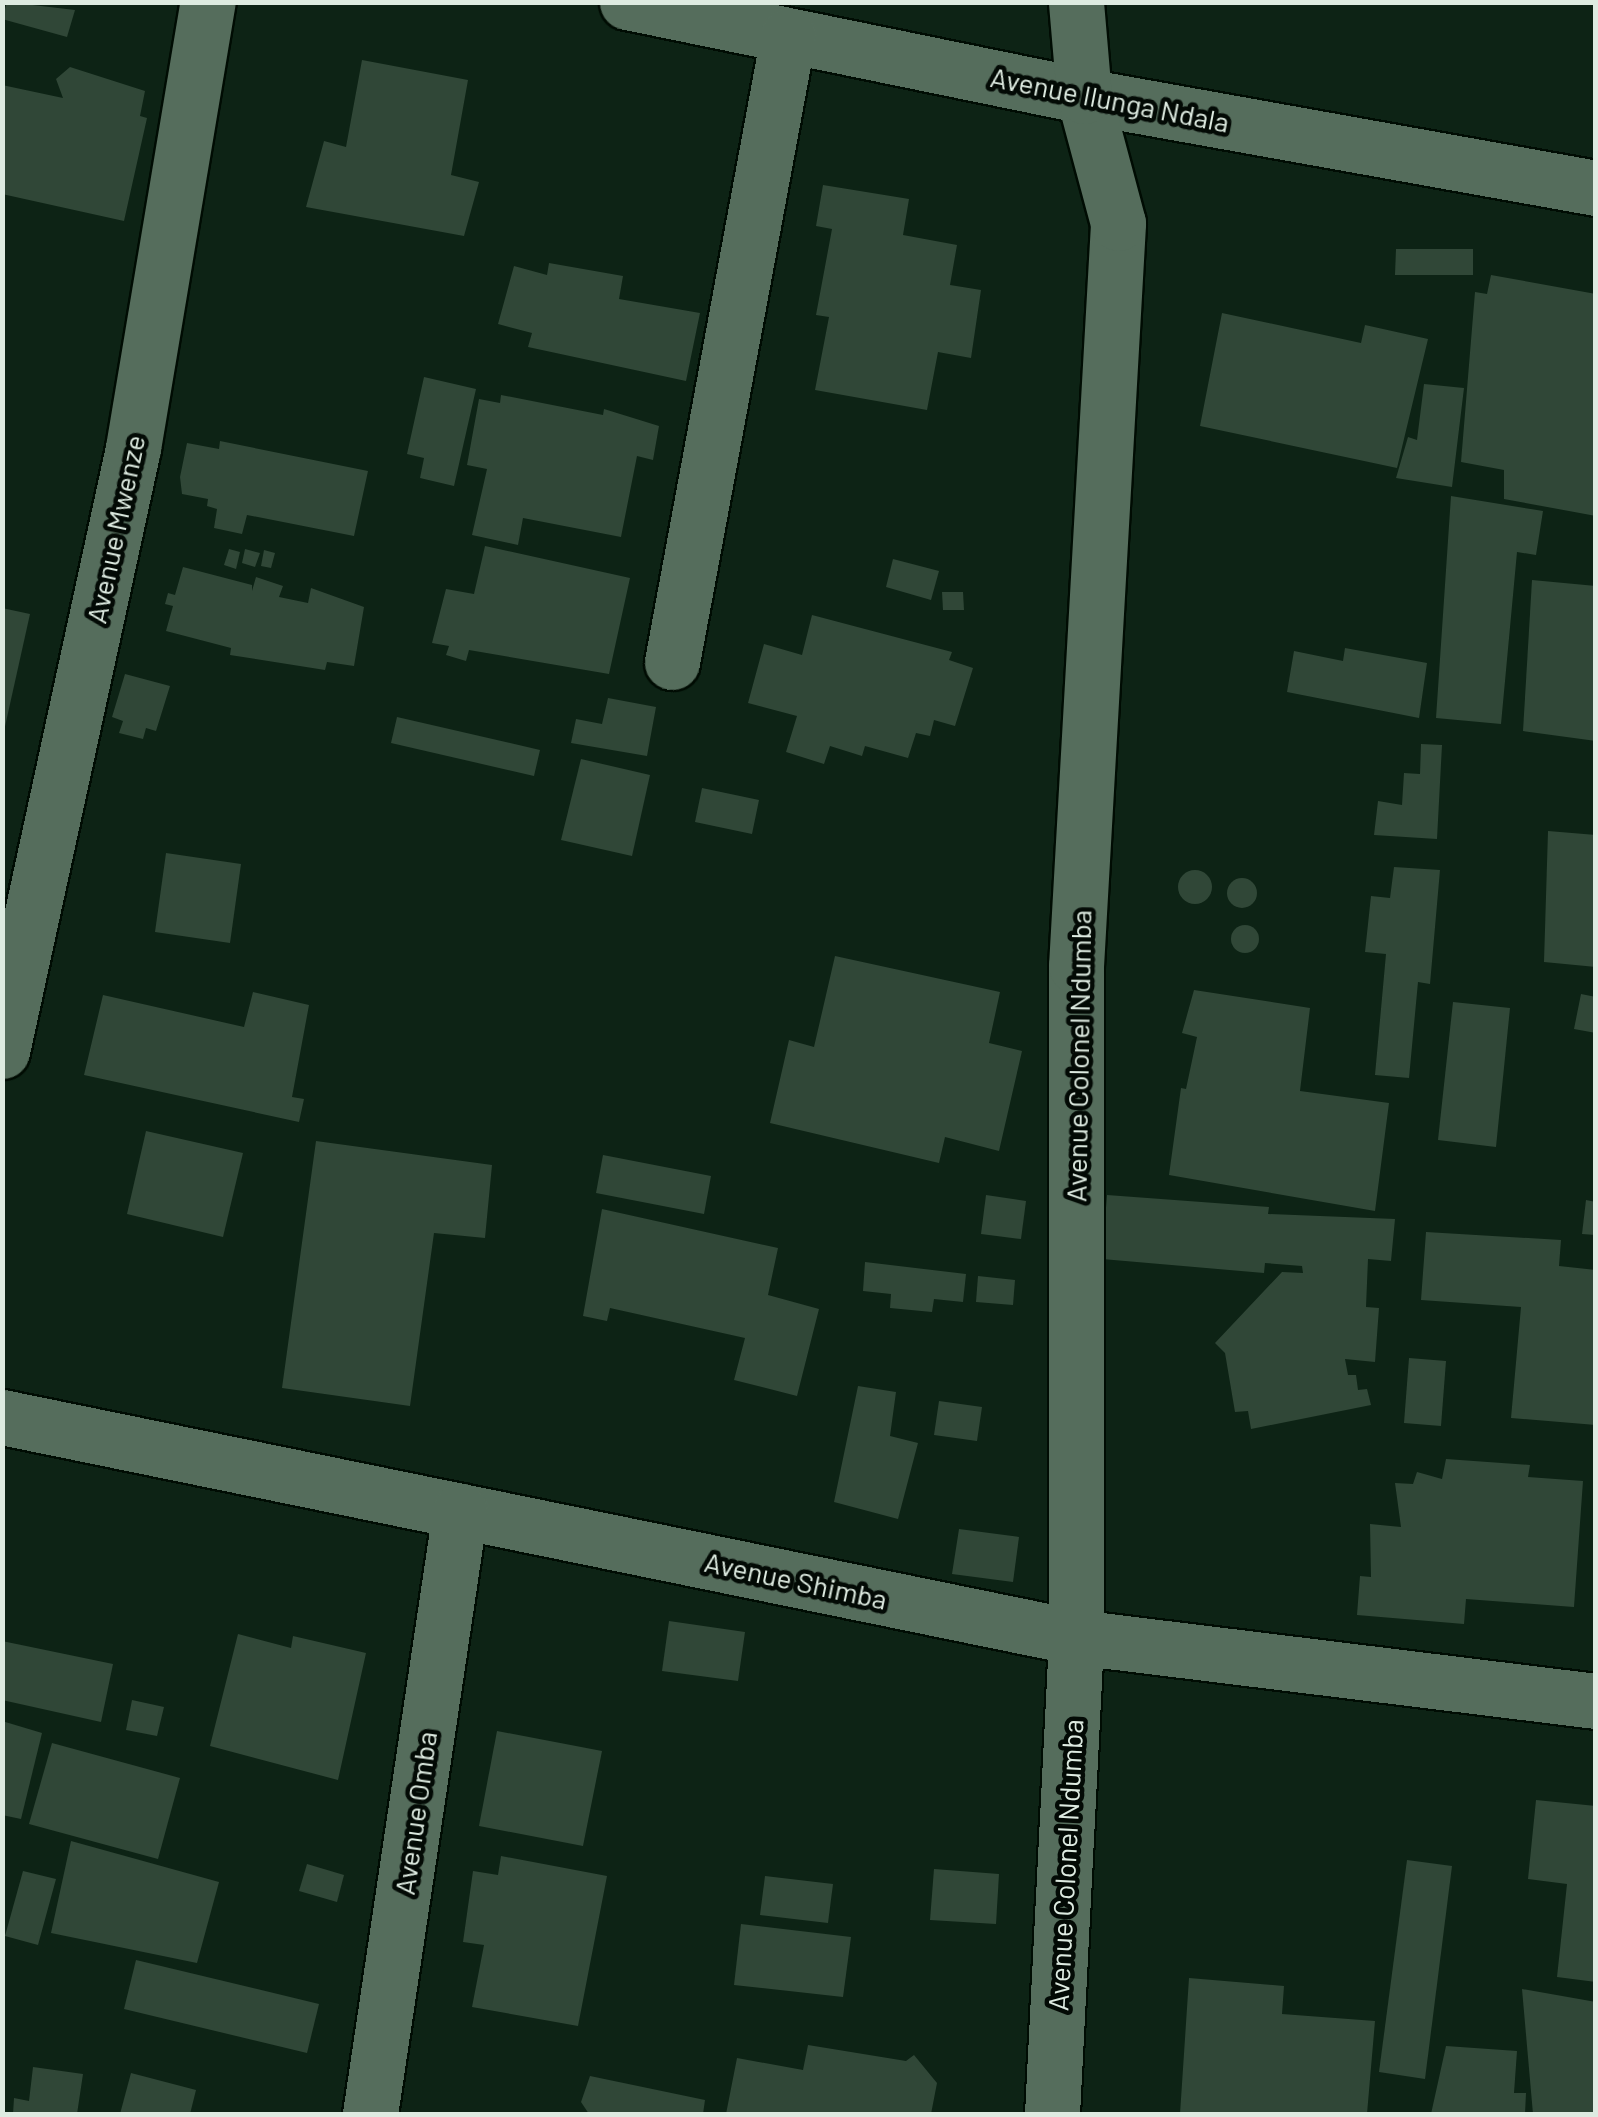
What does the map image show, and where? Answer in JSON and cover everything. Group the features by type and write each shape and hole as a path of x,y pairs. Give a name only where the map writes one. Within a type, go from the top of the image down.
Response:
{"street":[{"name":"Avenue Mwenze","path":"2,1051 133,448 208,2"},
{"name":"Avenue Ilunga Ndala","path":"627,2 1084,96 1596,188"},
{"name":"Avenue Colonel Ndumba","path":"1052,2114 1076,1637 1076,966 1118,223 1084,96 1076,2"},
{"path":"672,662 788,36"},
{"name":"Avenue Shimba","path":"2,1416 1076,1637 1596,1701"},
{"name":"Avenue Omba","path":"370,2114 460,1511"}],"building":[{"path":"7,2 75,10 67,37 2,19"},
{"path":"362,60 468,80 451,175 479,182 464,236 306,207 324,141 346,147"},
{"path":"70,67 145,91 140,116 147,118 124,221 2,194 2,85 63,98 56,79"},
{"path":"823,185 909,199 903,235 957,245 950,285 981,290 971,358 938,352 927,410 815,390 829,317 816,315 832,229 816,226"},
{"path":"1396,249 1473,249 1473,275 1395,275"},
{"path":"549,263 623,276 619,299 700,313 686,381 528,347 532,333 498,324 514,266 547,275"},
{"path":"1491,275 1596,294 1596,516 1504,499 1504,470 1461,462 1475,292 1487,294"},
{"path":"1222,313 1361,343 1365,325 1428,339 1397,468 1200,426"},
{"path":"424,377 476,389 454,486 420,478 424,458 407,454"},
{"path":"1424,384 1464,388 1452,487 1396,478 1408,437 1417,440"},
{"path":"501,395 603,415 604,409 659,426 653,460 637,456 621,537 523,518 518,545 472,535 487,469 467,465 479,399 500,403"},
{"path":"220,441 368,471 354,536 247,515 242,534 214,528 217,509 207,506 208,499 182,494 180,477 187,443 219,449"},
{"path":"1451,496 1543,511 1536,555 1517,552 1501,724 1436,718"},
{"path":"485,546 630,578 609,674 469,650 466,661 446,655 449,646 432,643 446,589 474,594"},
{"path":"229,549 240,552 236,569 224,565"},
{"path":"245,549 260,553 255,567 242,563"},
{"path":"264,550 275,553 271,568 261,566"},
{"path":"893,559 939,571 931,600 886,587"},
{"path":"183,567 252,585 252,591 256,577 283,586 279,597 308,603 311,588 364,607 354,666 327,662 325,670 230,655 231,648 166,631 173,606 165,604 168,593 175,595"},
{"path":"1532,580 1596,586 1596,741 1523,731"},
{"path":"942,592 963,592 964,610 943,610"},
{"path":"2,608 30,614 4,731 2,731"},
{"path":"812,615 952,652 949,660 973,668 955,726 934,720 930,736 916,733 908,758 865,746 862,756 830,746 824,764 786,752 797,716 748,703 764,644 802,655"},
{"path":"1345,648 1427,663 1419,718 1287,692 1294,651 1343,661"},
{"path":"125,674 170,686 156,731 146,728 143,739 119,733 123,721 112,717"},
{"path":"608,698 656,707 647,756 571,743 576,719 602,724"},
{"path":"397,717 540,750 534,776 391,743"},
{"path":"1421,744 1442,745 1437,839 1374,835 1378,801 1402,805 1404,773 1420,774"},
{"path":"581,759 650,775 632,856 561,840"},
{"path":"702,788 759,800 752,834 695,822"},
{"path":"1548,831 1596,835 1596,967 1544,962"},
{"path":"166,853 241,864 230,943 155,932"},
{"path":"1394,867 1440,870 1430,984 1418,982 1409,1078 1375,1075 1386,954 1365,952 1371,896 1390,898"},
{"path":"1195,870 1207,875 1212,887 1207,899 1195,904 1183,899 1178,887 1183,875"},
{"path":"1242,878 1253,882 1257,893 1253,904 1242,908 1231,904 1227,893 1231,882"},
{"path":"1245,925 1255,929 1259,939 1255,949 1245,953 1235,949 1231,939 1235,929"},
{"path":"835,956 1000,992 989,1043 1022,1051 999,1151 945,1137 939,1163 770,1123 789,1040 814,1047"},
{"path":"1194,990 1310,1008 1300,1091 1389,1103 1375,1211 1169,1175 1181,1088 1186,1089 1197,1037 1182,1033"},
{"path":"253,992 309,1005 292,1097 304,1099 299,1122 84,1075 103,995 244,1027"},
{"path":"1581,994 1596,997 1596,1033 1574,1029"},
{"path":"1453,1002 1510,1008 1496,1147 1438,1140"},
{"path":"146,1131 243,1153 223,1237 127,1214"},
{"path":"316,1141 492,1165 485,1238 434,1233 410,1406 282,1388"},
{"path":"603,1155 711,1176 704,1214 596,1193"},
{"path":"986,1195 1026,1201 1021,1239 981,1234"},
{"path":"1107,1195 1269,1207 1268,1214 1395,1219 1391,1261 1368,1259 1366,1307 1379,1308 1375,1362 1345,1359 1348,1375 1356,1375 1358,1390 1367,1389 1371,1405 1251,1429 1248,1411 1235,1412 1225,1353 1215,1343 1282,1272 1303,1273 1302,1266 1265,1263 1264,1273 1102,1259"},
{"path":"1586,1200 1596,1202 1596,1235 1582,1234"},
{"path":"602,1209 778,1248 768,1295 819,1309 797,1396 734,1380 745,1338 610,1308 607,1321 583,1316"},
{"path":"1426,1232 1561,1240 1559,1266 1596,1270 1596,1425 1511,1418 1521,1307 1421,1300"},
{"path":"865,1262 966,1274 963,1302 934,1299 932,1312 890,1308 891,1294 863,1291"},
{"path":"978,1276 1015,1280 1013,1305 976,1302"},
{"path":"1409,1358 1446,1361 1441,1426 1404,1423"},
{"path":"858,1386 896,1392 890,1436 918,1443 898,1519 834,1502"},
{"path":"939,1401 982,1407 977,1441 934,1435"},
{"path":"1446,1459 1530,1465 1528,1477 1583,1481 1574,1607 1466,1599 1464,1624 1357,1615 1360,1576 1371,1577 1370,1524 1401,1527 1395,1483 1413,1484 1417,1472 1442,1479"},
{"path":"959,1529 1019,1537 1013,1582 952,1574"},
{"path":"669,1621 745,1632 738,1681 662,1671"},
{"path":"238,1634 291,1648 293,1636 366,1653 338,1780 210,1746"},
{"path":"2,1641 113,1664 101,1722 2,1700"},
{"path":"132,1700 164,1707 157,1736 126,1730"},
{"path":"2,1721 42,1733 21,1819 2,1815"},
{"path":"497,1731 602,1751 583,1846 479,1826"},
{"path":"52,1743 180,1778 158,1859 29,1824"},
{"path":"1536,1800 1596,1806 1596,1982 1557,1977 1567,1884 1528,1879"},
{"path":"71,1841 219,1882 197,1963 51,1933"},
{"path":"501,1856 607,1876 578,2026 472,2007 484,1945 463,1942 473,1871 498,1875"},
{"path":"1407,1860 1452,1866 1425,2079 1379,2072"},
{"path":"307,1864 344,1875 337,1902 299,1891"},
{"path":"934,1869 999,1874 996,1924 930,1920"},
{"path":"23,1871 56,1879 38,1945 5,1936"},
{"path":"765,1876 833,1884 828,1923 760,1915"},
{"path":"741,1924 851,1937 843,1997 734,1985"},
{"path":"136,1960 319,2004 307,2053 124,2009"},
{"path":"1189,1978 1284,1986 1282,2014 1375,2021 1367,2114 1180,2114"},
{"path":"1522,1989 1596,2002 1596,2114 1533,2114"},
{"path":"808,2045 906,2061 914,2055 937,2083 931,2114 726,2114 737,2058 803,2070"},
{"path":"1446,2046 1517,2051 1514,2093 1526,2093 1525,2114 1431,2114"},
{"path":"33,2067 83,2074 77,2114 13,2114 14,2098 29,2101"},
{"path":"131,2073 196,2090 190,2114 120,2114"},
{"path":"590,2076 705,2100 703,2114 589,2114 581,2102"}]}
